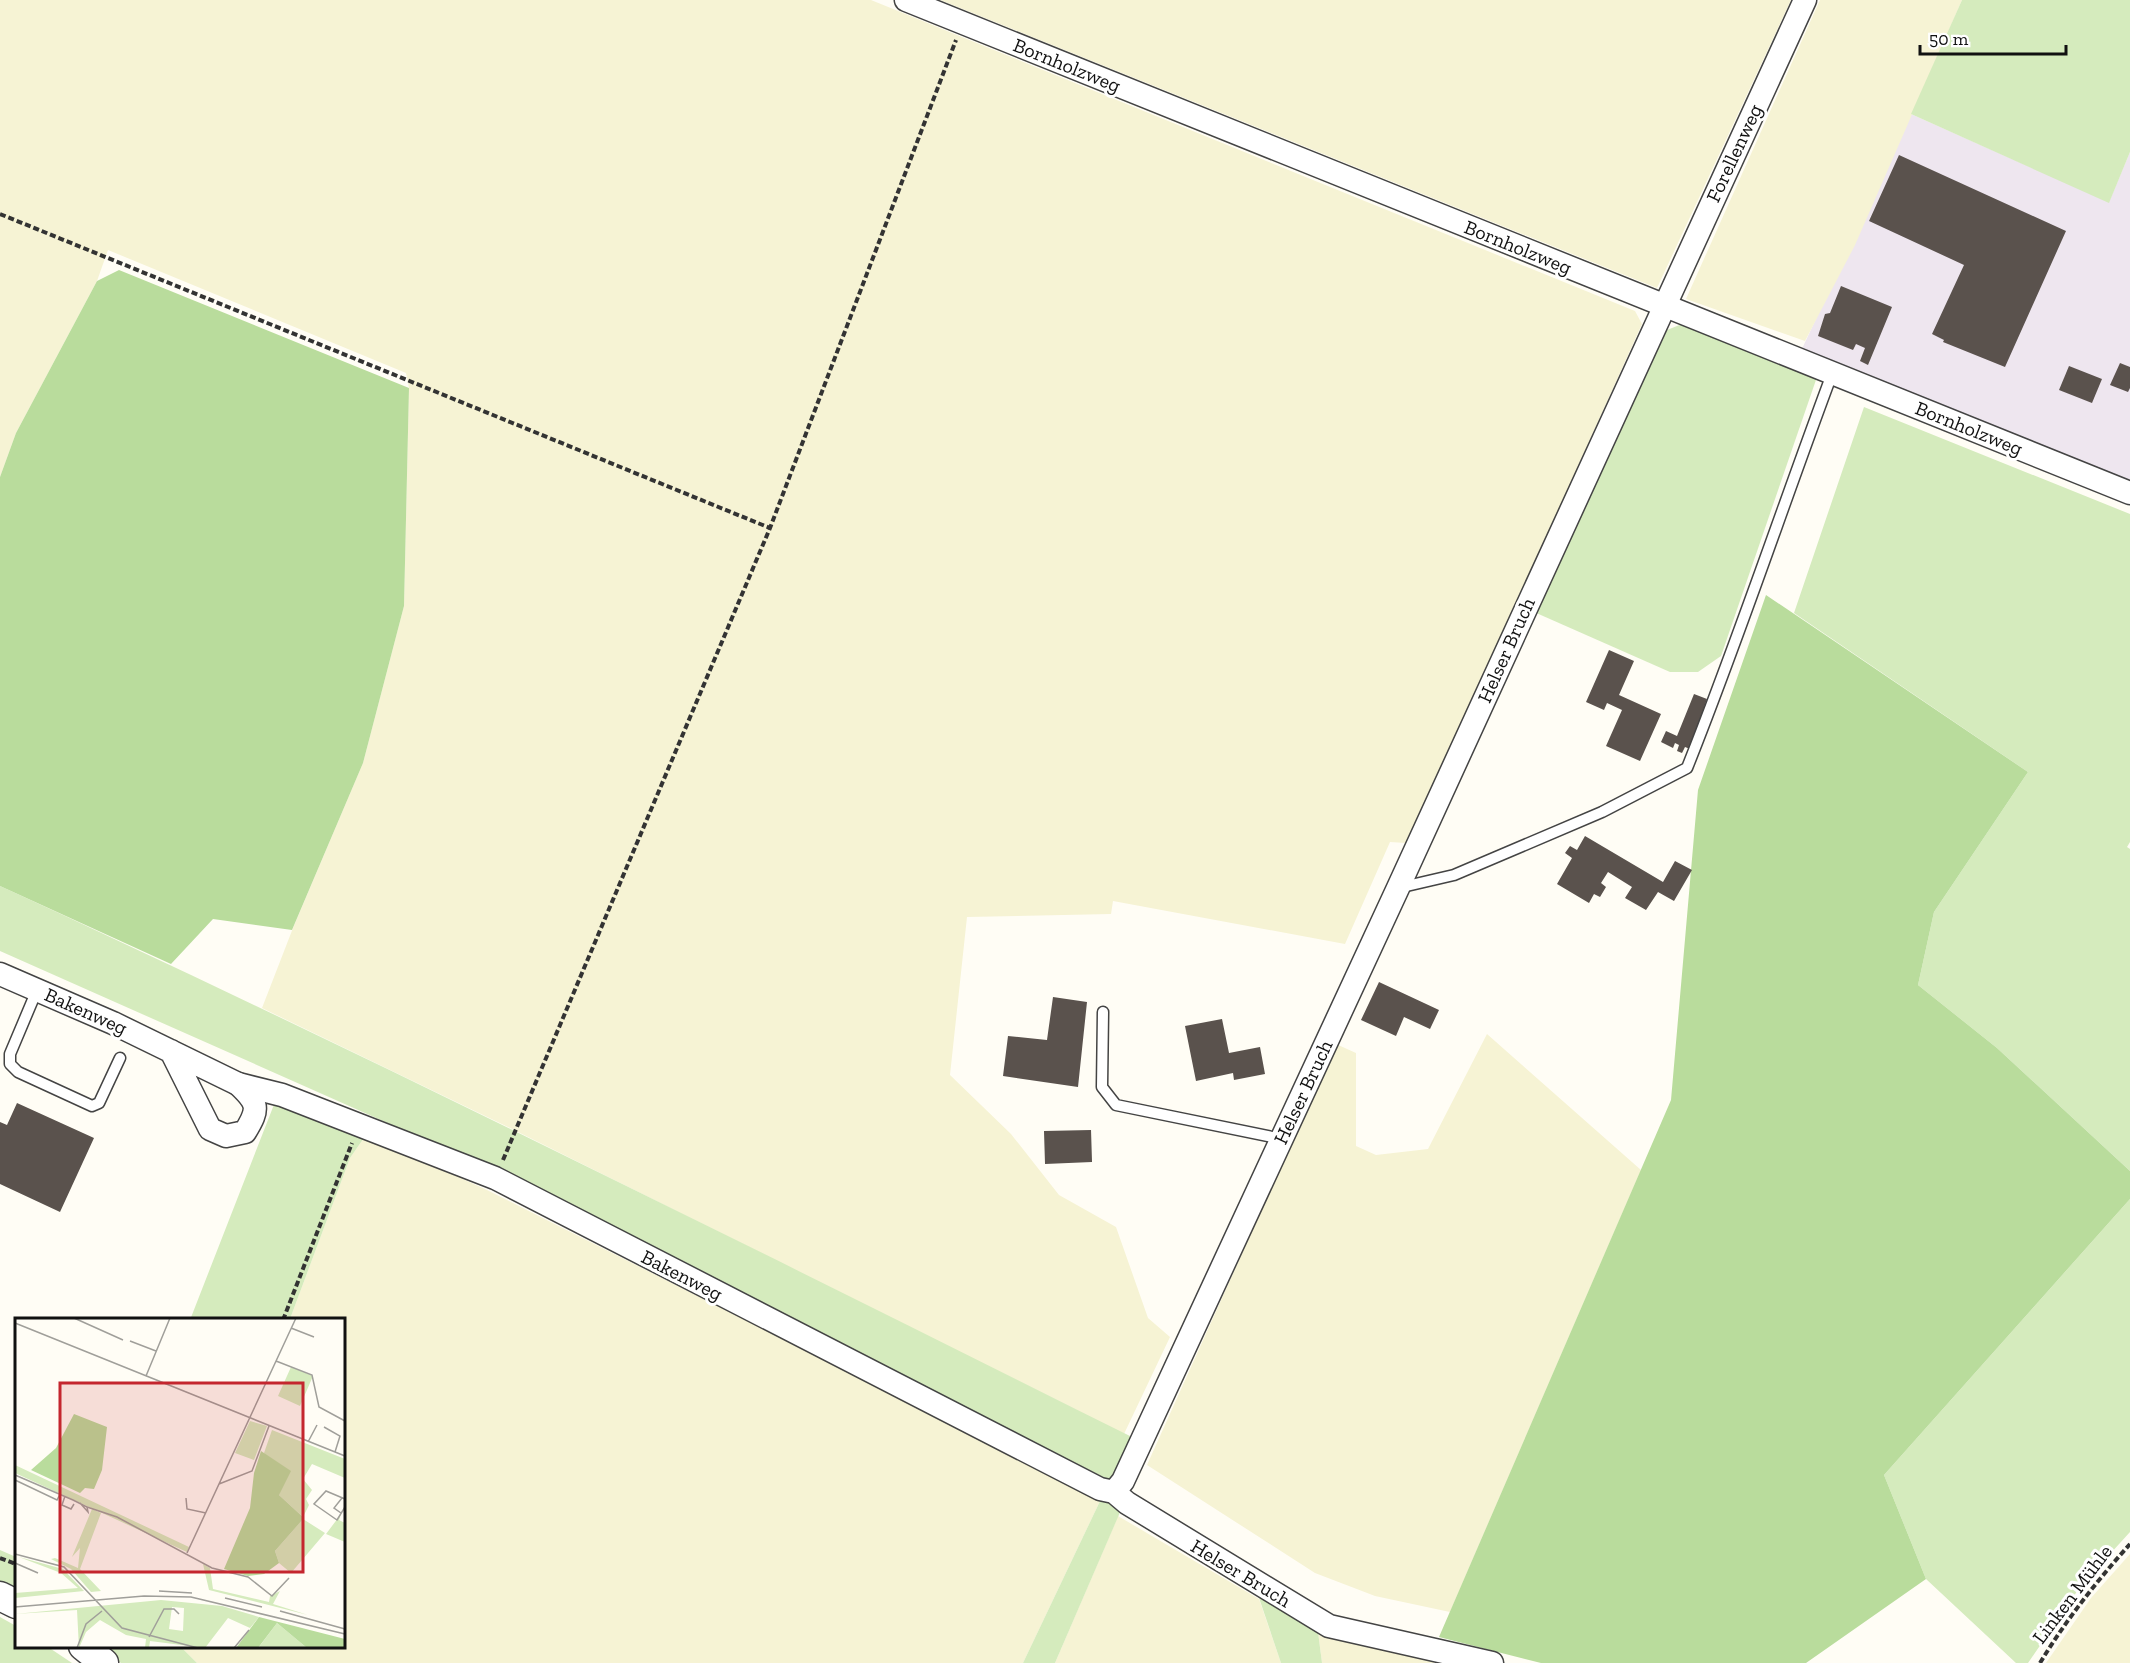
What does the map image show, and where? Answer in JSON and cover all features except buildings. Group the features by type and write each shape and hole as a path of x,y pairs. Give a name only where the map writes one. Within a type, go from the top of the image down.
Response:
{"street":[{"name":"Bornholzweg","path":"906,0 2130,493"},
{"name":"Forellenweg","path":"1663,306 1804,0"},
{"name":"Helser Bruch","path":"1492,1663 1329,1626 1127,1503 1114,1492 1123,1481 1282,1139 1663,306"},
{"name":"Bakenweg","path":"0,974 113,1023 238,1083 282,1095 495,1178 1100,1489 1114,1492"},
{"path":"171,1051 210,1129 226,1136 245,1132 255,1116 253,1099 238,1083"},
{"path":"0,1596 15,1604"},
{"path":"84,1648 104,1663"}],"lane":[{"path":"1398,888 1454,875 1602,812 1687,768 1715,698 1832,374"},
{"path":"37,990 10,1054 10,1064 18,1072 92,1106 99,1103 120,1058"},
{"path":"1103,1012 1102,1087 1116,1106 1282,1139"}],"path":[{"path":"495,1178 770,528 962,23"},
{"path":"0,214 770,528"},
{"path":"284,1318 357,1125"},
{"name":"Linken Mühle","path":"2040,1663 2065,1623 2096,1582 2130,1544"},
{"path":"0,1557 15,1564"}],"shaded area":[{"path":"0,0 871,0 1635,311 1642,324 1516,604 1406,843 1390,842 1345,944 1113,901 1111,914 967,917 950,1075 1011,1134 1059,1195 1116,1227 1148,1318 1170,1337 1124,1434 510,1128 262,1008 293,928 363,763 404,606 409,388 406,373 108,250 97,281 16,433 0,477"},
{"path":"940,0 1791,0 1657,288"},
{"path":"1820,0 1962,0 1855,245 1805,341 1686,299"},
{"path":"1911,114 2109,202 2130,152 2130,482 1801,351"},
{"path":"1487,1034 1641,1170 1450,1612 1375,1596 1315,1573 1147,1465 1336,1044 1356,1053 1356,1146 1376,1155 1428,1149"},
{"path":"366,1135 487,1190 1101,1499 1023,1663 197,1663 182,1648 345,1648 345,1318 290,1318 350,1158"},
{"path":"1118,1516 1259,1599 1281,1663 1055,1663"},
{"path":"2130,1554 2130,1663 2046,1663 2091,1598"},
{"path":"1318,1632 1454,1663 1322,1663"}],"green space":[{"path":"1962,0 2130,0 2130,152 2109,203 1911,114"},
{"path":"119,270 409,388 404,606 363,763 292,930 213,919 171,964 0,886 0,477 16,433 97,281"},
{"path":"1682,324 1817,377 1721,656 1698,672 1670,672 1534,612 1667,330"},
{"path":"1864,407 2130,514 2130,842 2127,847 2130,849 2130,1171 1997,1048 1918,985 1934,912 2028,772 1794,613"},
{"path":"1766,595 2028,772 1934,912 1918,985 1997,1048 2130,1171 2130,1199 1884,1475 1926,1579 1806,1663 1541,1663 1439,1637 1671,1100 1698,790"},
{"path":"0,886 426,1088 1132,1437 1113,1482 507,1176 0,951"},
{"path":"275,1102 366,1135 350,1158 290,1318 191,1318"},
{"path":"2130,1199 2130,1532 2080,1587 2028,1663 2016,1663 1926,1579 1884,1475"},
{"path":"1101,1499 1121,1510 1055,1663 1023,1663"},
{"path":"0,1550 15,1557 15,1591 0,1582"},
{"path":"1256,1589 1317,1624 1322,1663 1281,1663"},
{"path":"0,1617 15,1625 15,1648 50,1648 72,1663 0,1663"},
{"path":"102,1648 182,1648 197,1663 121,1663"}]}
